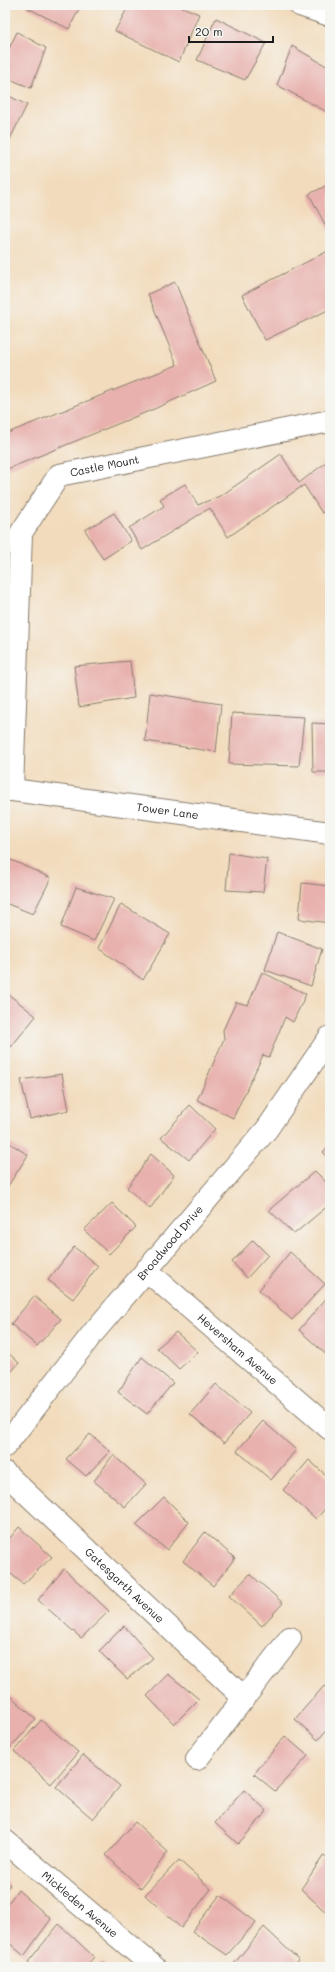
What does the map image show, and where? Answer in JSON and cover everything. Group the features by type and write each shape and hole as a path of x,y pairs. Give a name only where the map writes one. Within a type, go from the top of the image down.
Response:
{"street":[{"path":"300,5 330,15"},
{"name":"Castle Mount","path":"8,790 21,533 60,475 330,421"},
{"name":"Tower Lane","path":"8,790 330,833"},
{"name":"Broadwood Drive","path":"5,1446 93,1333 267,1129 327,1048"},
{"name":"Heversham Avenue","path":"146,1270 330,1429"},
{"name":"Gatesgarth Avenue","path":"5,1473 244,1698"},
{"path":"197,1759 290,1638"},
{"name":"Mickleden Avenue","path":"5,1841 154,1967"}],"building":[{"path":"26,5 81,5 69,29 26,7"},
{"path":"129,5 178,5 199,14 179,62 115,31"},
{"path":"216,18 266,43 245,80 197,60"},
{"path":"17,32 46,48 31,88 5,77 5,57"},
{"path":"292,46 330,68 329,113 277,85"},
{"path":"5,94 27,105 9,141 5,139"},
{"path":"330,184 330,234 309,194"},
{"path":"330,250 330,309 265,340 242,295"},
{"path":"175,282 216,381 154,409 5,470 5,434 177,365 148,294"},
{"path":"281,454 299,483 329,460 330,508 322,513 304,485 228,537 210,508 142,550 129,528 164,506 160,499 185,484 198,505 222,495"},
{"path":"114,513 131,541 103,559 85,530"},
{"path":"5,550 12,565 5,568"},
{"path":"130,661 134,698 79,707 74,666"},
{"path":"150,693 221,704 216,752 145,741"},
{"path":"232,713 304,717 299,766 229,764"},
{"path":"312,723 330,724 330,772 313,772"},
{"path":"229,853 267,859 263,892 226,890"},
{"path":"9,859 51,878 33,914 5,903 5,870"},
{"path":"302,883 330,886 330,923 299,919"},
{"path":"76,887 114,899 94,941 61,927"},
{"path":"121,904 170,934 143,980 99,948"},
{"path":"277,932 322,949 311,986 265,970"},
{"path":"262,972 306,994 293,1022 285,1017 269,1057 263,1055 233,1118 197,1100 224,1039 223,1030 236,1002 248,1005"},
{"path":"8,994 36,1016 11,1047 5,1042 5,997"},
{"path":"62,1074 69,1110 30,1119 21,1080"},
{"path":"190,1105 215,1129 189,1160 161,1138"},
{"path":"5,1140 28,1155 8,1186 5,1185"},
{"path":"330,1145 330,1159 323,1152"},
{"path":"151,1154 174,1175 150,1209 127,1188"},
{"path":"315,1171 330,1186 330,1204 294,1234 269,1210"},
{"path":"112,1203 136,1227 109,1254 84,1230"},
{"path":"253,1240 268,1255 247,1278 232,1262"},
{"path":"74,1247 98,1266 73,1299 48,1280"},
{"path":"290,1252 325,1284 292,1320 259,1290"},
{"path":"330,1294 330,1358 299,1330"},
{"path":"34,1296 61,1319 37,1346 11,1324"},
{"path":"176,1332 198,1352 179,1369 157,1348"},
{"path":"5,1350 19,1363 5,1379"},
{"path":"142,1357 173,1383 147,1414 118,1392"},
{"path":"216,1384 250,1413 224,1443 190,1414"},
{"path":"263,1421 296,1450 271,1480 237,1451"},
{"path":"90,1434 110,1451 86,1476 66,1459"},
{"path":"113,1455 146,1484 125,1507 94,1481"},
{"path":"309,1460 330,1479 330,1503 316,1519 283,1490"},
{"path":"164,1497 189,1522 167,1550 136,1525"},
{"path":"19,1527 52,1557 23,1584 5,1569 5,1544"},
{"path":"205,1532 235,1558 213,1586 183,1561"},
{"path":"64,1569 109,1611 81,1638 38,1600"},
{"path":"250,1574 283,1603 262,1626 229,1596"},
{"path":"124,1626 153,1658 127,1679 99,1651"},
{"path":"168,1674 199,1699 174,1724 147,1696"},
{"path":"324,1686 330,1691 330,1726 318,1740 295,1719"},
{"path":"5,1691 36,1719 10,1748 5,1744"},
{"path":"41,1720 78,1752 51,1784 14,1751"},
{"path":"285,1736 308,1756 275,1791 254,1774"},
{"path":"83,1755 120,1786 93,1819 56,1787"},
{"path":"244,1790 267,1811 238,1844 215,1823"},
{"path":"135,1822 168,1852 141,1888 106,1855"},
{"path":"324,1855 330,1860 330,1916 301,1889"},
{"path":"179,1860 211,1889 181,1928 145,1895"},
{"path":"5,1881 10,1885 5,1891"},
{"path":"18,1890 51,1919 24,1956 5,1939 5,1907"},
{"path":"220,1895 256,1922 227,1955 192,1931"},
{"path":"59,1924 94,1957 85,1967 34,1967 28,1962"},
{"path":"264,1927 299,1960 292,1967 235,1967 233,1965"},
{"path":"102,1962 108,1967 97,1967"}]}
